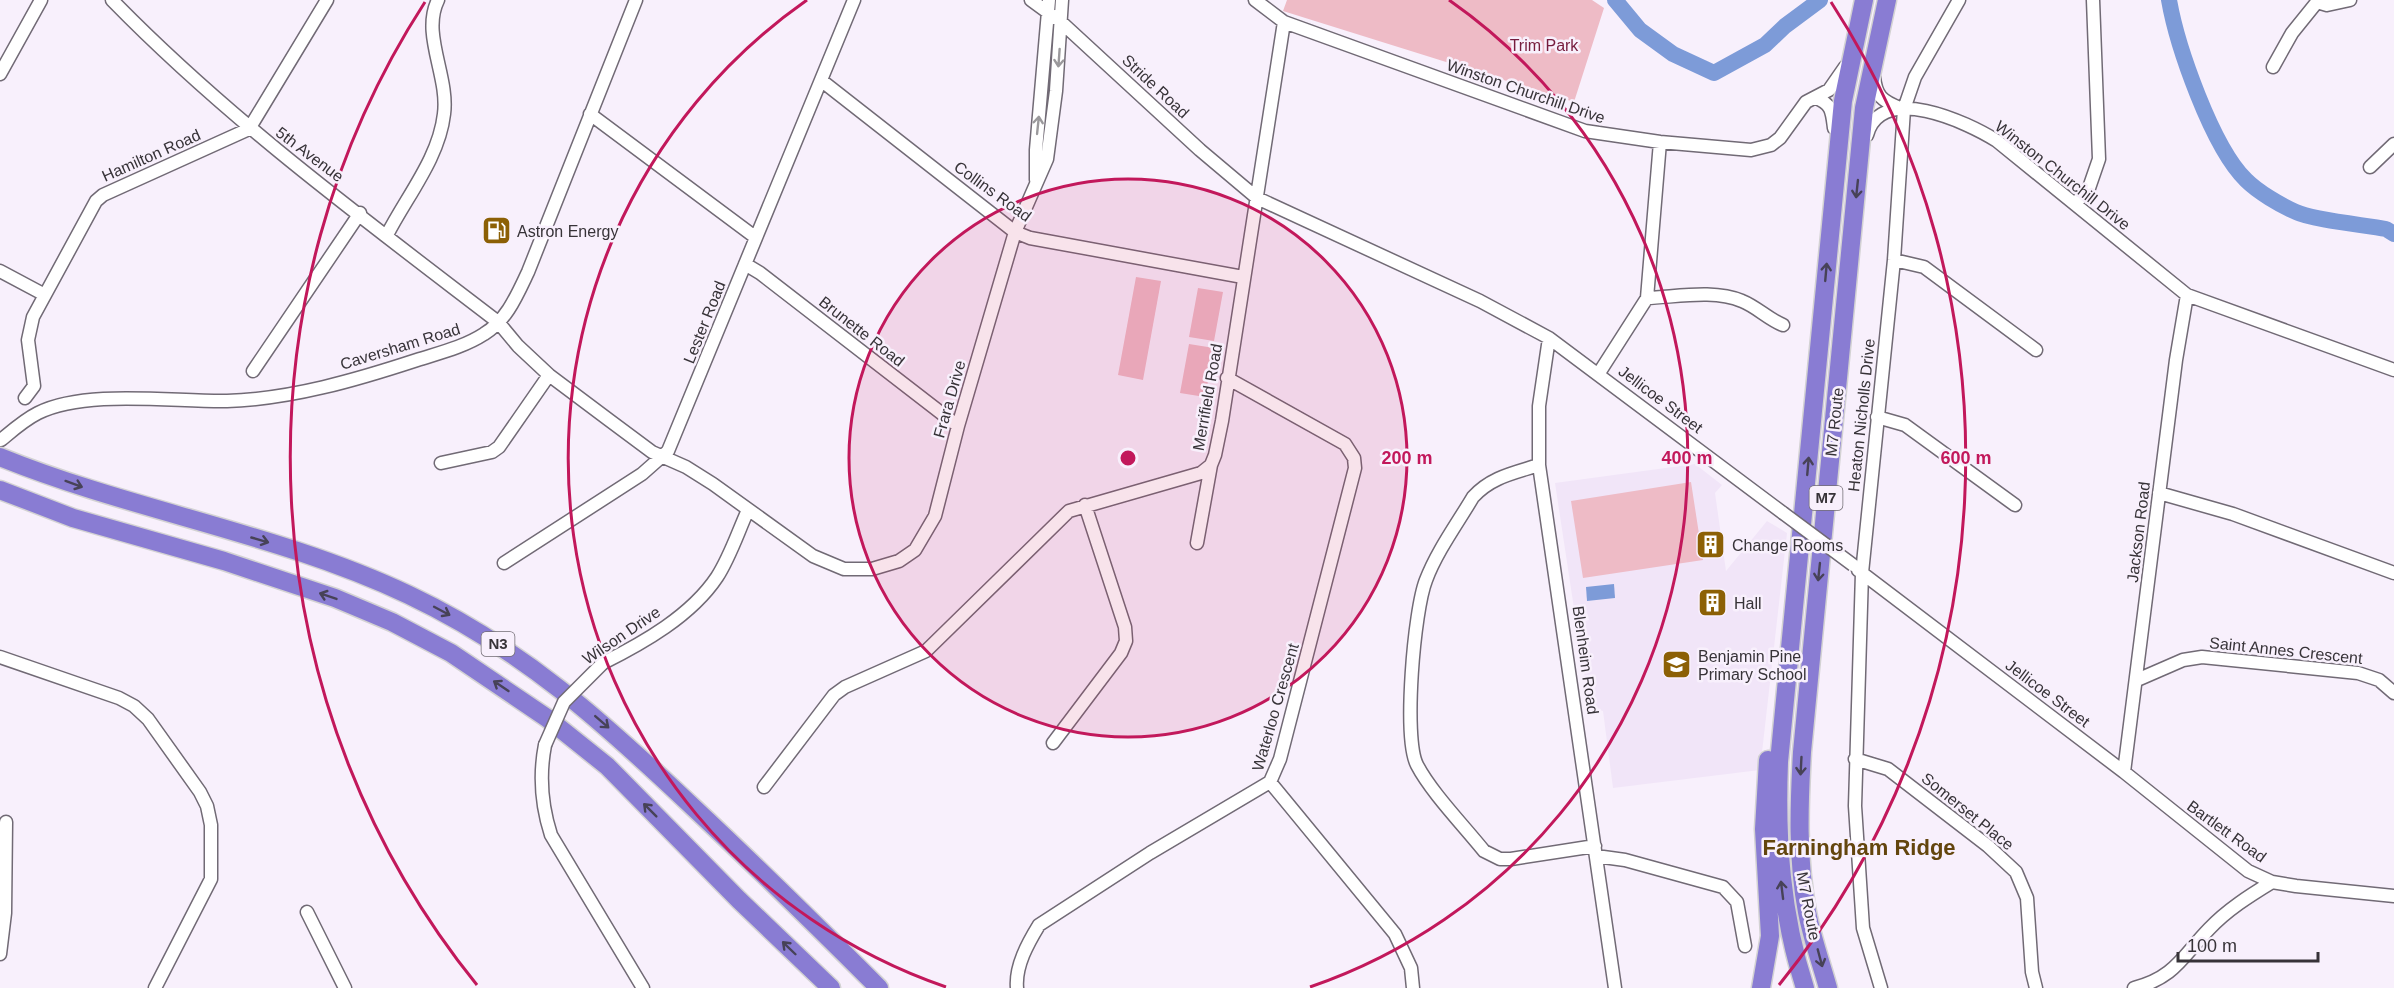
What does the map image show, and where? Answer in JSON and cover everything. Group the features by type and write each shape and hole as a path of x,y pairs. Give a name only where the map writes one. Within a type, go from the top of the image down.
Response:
{"highway":[{"name":"M7 Route","path":"1805,988 1796,961 1783,896 1777,813 1783,714 1837,160 1850,57 1864,0"},
{"name":"M7 Route","path":"1828,988 1808,913 1801,863 1799,801 1860,162 1873,60 1886,4"},
{"name":"N3","path":"1,448 84,488 302,552 352,570 407,594 468,626 519,657 566,691 628,745 767,877 879,988"},
{"name":"N3","path":"0,490 73,518 224,561 335,598 392,622 451,653 547,718 607,766 739,900 831,988"},
{"path":"1761,988 1770,936 1764,798 1784,627 1800,548"}],"street":[{"path":"0,74 41,0"},
{"name":"5th Avenue","path":"112,0 157,46 249,129 498,322 518,346 549,375 652,452 663,457"},
{"path":"249,129 327,0"},
{"path":"387,235 437,145 442,129 444,81 432,26 433,9 438,0"},
{"name":"Caversham Road","path":"1,448 40,412 62,405 96,400 246,400 282,396 331,385 456,347 486,333 512,305 528,272 636,0"},
{"name":"Lester Road","path":"663,457 854,0"},
{"name":"Stride Road","path":"1031,0 1061,22 1200,150 1257,198"},
{"name":"Frara Drive","path":"1036,184 1036,150 1049,0"},
{"name":"Frara Drive","path":"748,510 813,556 844,569 872,568 899,561 915,549 935,516 958,426 1015,232 1047,159 1052,132 1062,0"},
{"name":"Winston Churchill Drive","path":"1255,0 1284,22 1585,131 1660,142 1761,149 1780,138 1806,102 1816,98 1835,84 1850,57"},
{"name":"Heaton Nicholls Drive","path":"1881,988 1863,928 1855,759 1858,569 1894,260 1904,109 1915,77 1959,0"},
{"path":"2075,204 2090,188 2099,159 2093,0"},
{"path":"2273,67 2292,33 2316,1 2327,5 2350,0"},
{"name":"Merrifield Road","path":"764,787 834,695 845,687 926,651 1056,521 1084,505 1201,473 1211,465 1222,421 1284,22"},
{"path":"1873,60 1875,90 1878,95 1886,103 1904,109"},
{"name":"Collins Road","path":"822,81 1015,232 1030,238 1243,277"},
{"path":"1816,98 1831,108 1837,160"},
{"path":"1860,162 1870,124 1886,111 1904,109"},
{"name":"Winston Churchill Drive","path":"1904,109 1935,113 1975,127 1997,141 2187,295 2394,370"},
{"path":"590,114 755,237"},
{"name":"Hamilton Road","path":"25,398 34,386 29,330 90,210 103,195 249,129"},
{"path":"1599,373 1647,298 1660,142"},
{"path":"2370,166 2394,144"},
{"name":"Jellicoe Street","path":"1257,198 1480,301 1549,338 1599,373 2124,772"},
{"path":"253,371 360,213"},
{"path":"1894,260 1924,267 2036,350"},
{"name":"Brunette Road","path":"745,264 760,273 958,426"},
{"path":"0,271 45,295"},
{"name":"Jackson Road","path":"2124,772 2159,493 2187,295"},
{"path":"1647,298 1727,297 1743,301 1770,320 1783,325"},
{"name":"Blenheim Road","path":"1549,338 1539,406 1539,465 1615,988"},
{"path":"441,463 492,452 499,447 549,375"},
{"name":"Waterloo Crescent","path":"1017,988 1018,972 1028,944 1039,925 1150,853 1270,782 1280,759 1355,468 1354,459 1345,444 1227,378"},
{"path":"1877,417 1905,425 2015,505"},
{"path":"504,563 642,474 663,457 686,467 714,484 748,510"},
{"path":"1197,543 1211,465"},
{"path":"1539,465 1482,486 1473,497 1430,570 1419,602 1411,683 1413,753 1422,773 1484,851 1492,856 1510,860 1596,851 1723,888 1737,902 1745,946"},
{"path":"2159,493 2233,514 2394,573"},
{"path":"1053,743 1121,653 1126,641 1125,627 1084,505"},
{"name":"Wilson Drive","path":"643,988 551,835 544,814 541,787 545,745 564,702 603,663 642,642 697,599 716,578 748,510"},
{"path":"0,657 119,698 134,706 153,725 207,806 211,825 211,879 155,988"},
{"name":"Saint Annes Crescent","path":"2137,680 2191,658 2222,658 2358,673 2379,680 2394,693"},
{"name":"Somerset Place","path":"1855,759 1888,769 1988,846 2016,872 2027,898 2032,972 2036,988"},
{"name":"Bartlett Road","path":"2124,772 2226,856 2248,871 2272,882 2394,896"},
{"path":"1270,782 1395,934 1411,968 1413,988"},
{"path":"0,954 5,914 6,822"},
{"path":"2134,988 2161,980 2183,961 2209,929 2238,903 2272,882"},
{"path":"307,912 345,988"}],"shaded area":[{"name":"Benjamin Pine Primary School","path":"1695,464 1722,485 1715,493 1726,571 1767,521 1787,533 1760,770 1613,788 1603,711 1590,709 1576,622 1589,620 1587,613 1575,615 1555,483"}],"green space":[{"name":"Trim Park","path":"1287,0 1592,0 1604,8 1574,102 1283,11"},
{"path":"1136,277 1161,281 1143,380 1118,375"},
{"path":"1198,288 1223,292 1214,341 1189,337"},
{"path":"1189,344 1214,348 1205,397 1180,393"},
{"path":"1691,482 1703,560 1583,578 1571,501"}],"water":[{"path":"1614,584 1615,598 1587,601 1586,587"}],"waterway":[{"path":"1615,0 1640,30 1673,54 1714,73 1765,45 1785,26 1820,0"},
{"path":"2169,0 2188,68 2209,121 2233,165 2246,180 2269,198 2304,215 2386,229 2394,234"}],"place":[{"name":"Astron Energy","path":"496,231"},
{"name":"Change Rooms","path":"1711,545"},
{"name":"Hall","path":"1713,603"},
{"name":"Benjamin Pine Primary School","path":"1677,665"}],"district":[{"name":"Farningham Ridge","path":"1859,847"}]}
